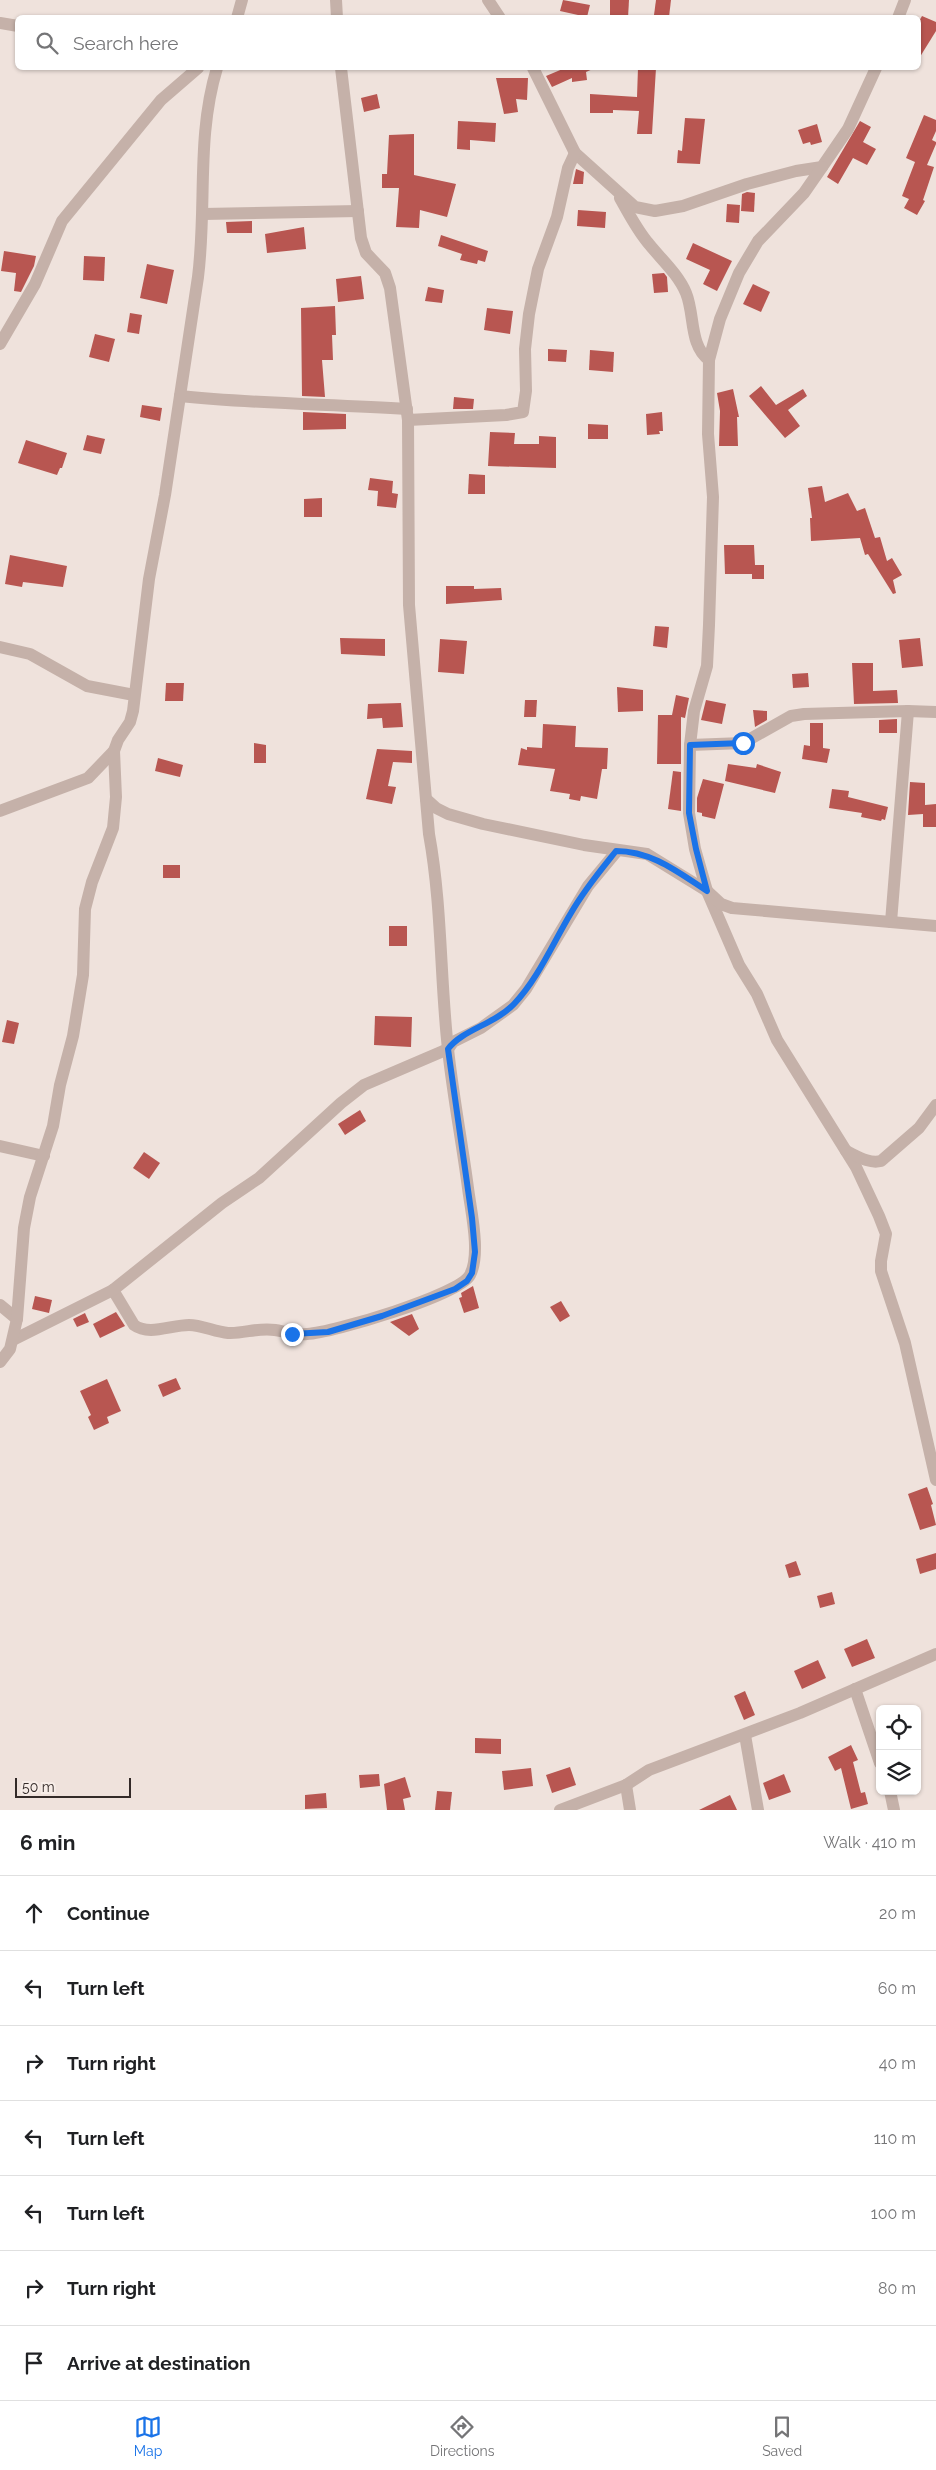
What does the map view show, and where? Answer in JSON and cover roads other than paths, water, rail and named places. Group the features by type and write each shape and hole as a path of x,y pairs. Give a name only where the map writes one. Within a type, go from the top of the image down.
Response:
{"street":[{"path":"237,15 242,0"},
{"path":"336,0 337,15"},
{"path":"488,0 498,15"},
{"path":"899,15 906,0"},
{"path":"0,23 15,26"},
{"path":"0,344 34,284 62,221 161,100 196,70"},
{"path":"0,1362 10,1349 13,1340 17,1319 24,1228 30,1198 53,1126 60,1085 73,1036 83,975 85,909 92,882 113,828 116,797 114,751 118,740 130,722 148,580 180,396 202,242 201,164 206,116 217,70"},
{"path":"113,1290 134,1326 139,1329 150,1331 191,1325 227,1333 265,1329 292,1334 307,1334 328,1332 382,1316 455,1289 467,1281 472,1273 475,1252 472,1218 448,1049 436,869 426,799 409,605 407,415 390,288 385,273 366,253 361,238 340,70"},
{"path":"534,70 575,153 618,194 635,207 655,211 683,206 747,184 796,171 822,167"},
{"path":"875,70 848,129 804,193 758,241 739,273 720,318 709,360 708,434 713,497 707,666 694,711 690,745 689,813 707,891 739,965 757,994 777,1040 846,1150 868,1192 886,1234 881,1271 905,1343 936,1480"},
{"path":"180,396 263,404 305,403 407,415 506,415 523,412 526,391 525,349 528,314 538,268 556,217 568,168 575,153"},
{"path":"618,194 647,242 680,282 687,294 696,342 700,353 709,360"},
{"path":"203,214 358,211"},
{"path":"0,647 30,654 88,686 134,695"},
{"path":"891,922 908,711"},
{"path":"690,745 743,743 791,716 804,714 936,712"},
{"path":"0,812 88,778 114,751"},
{"path":"426,799 436,808 448,814 474,821 537,836 616,851 647,854 707,891 721,904 732,908 936,926"},
{"path":"13,1340 113,1290 222,1203 259,1178 341,1102 364,1085 448,1049 453,1042 481,1028 513,1005 526,989 588,886 616,851"},
{"path":"846,1150 875,1163 881,1161 919,1128 936,1105"},
{"path":"0,1146 44,1156"},
{"path":"0,1305 17,1319"},
{"path":"560,1810 626,1785 649,1770 745,1735 936,1654"},
{"path":"855,1689 876,1751"},
{"path":"745,1735 758,1810"},
{"path":"626,1785 630,1810"},
{"path":"891,1795 894,1810"}]}
